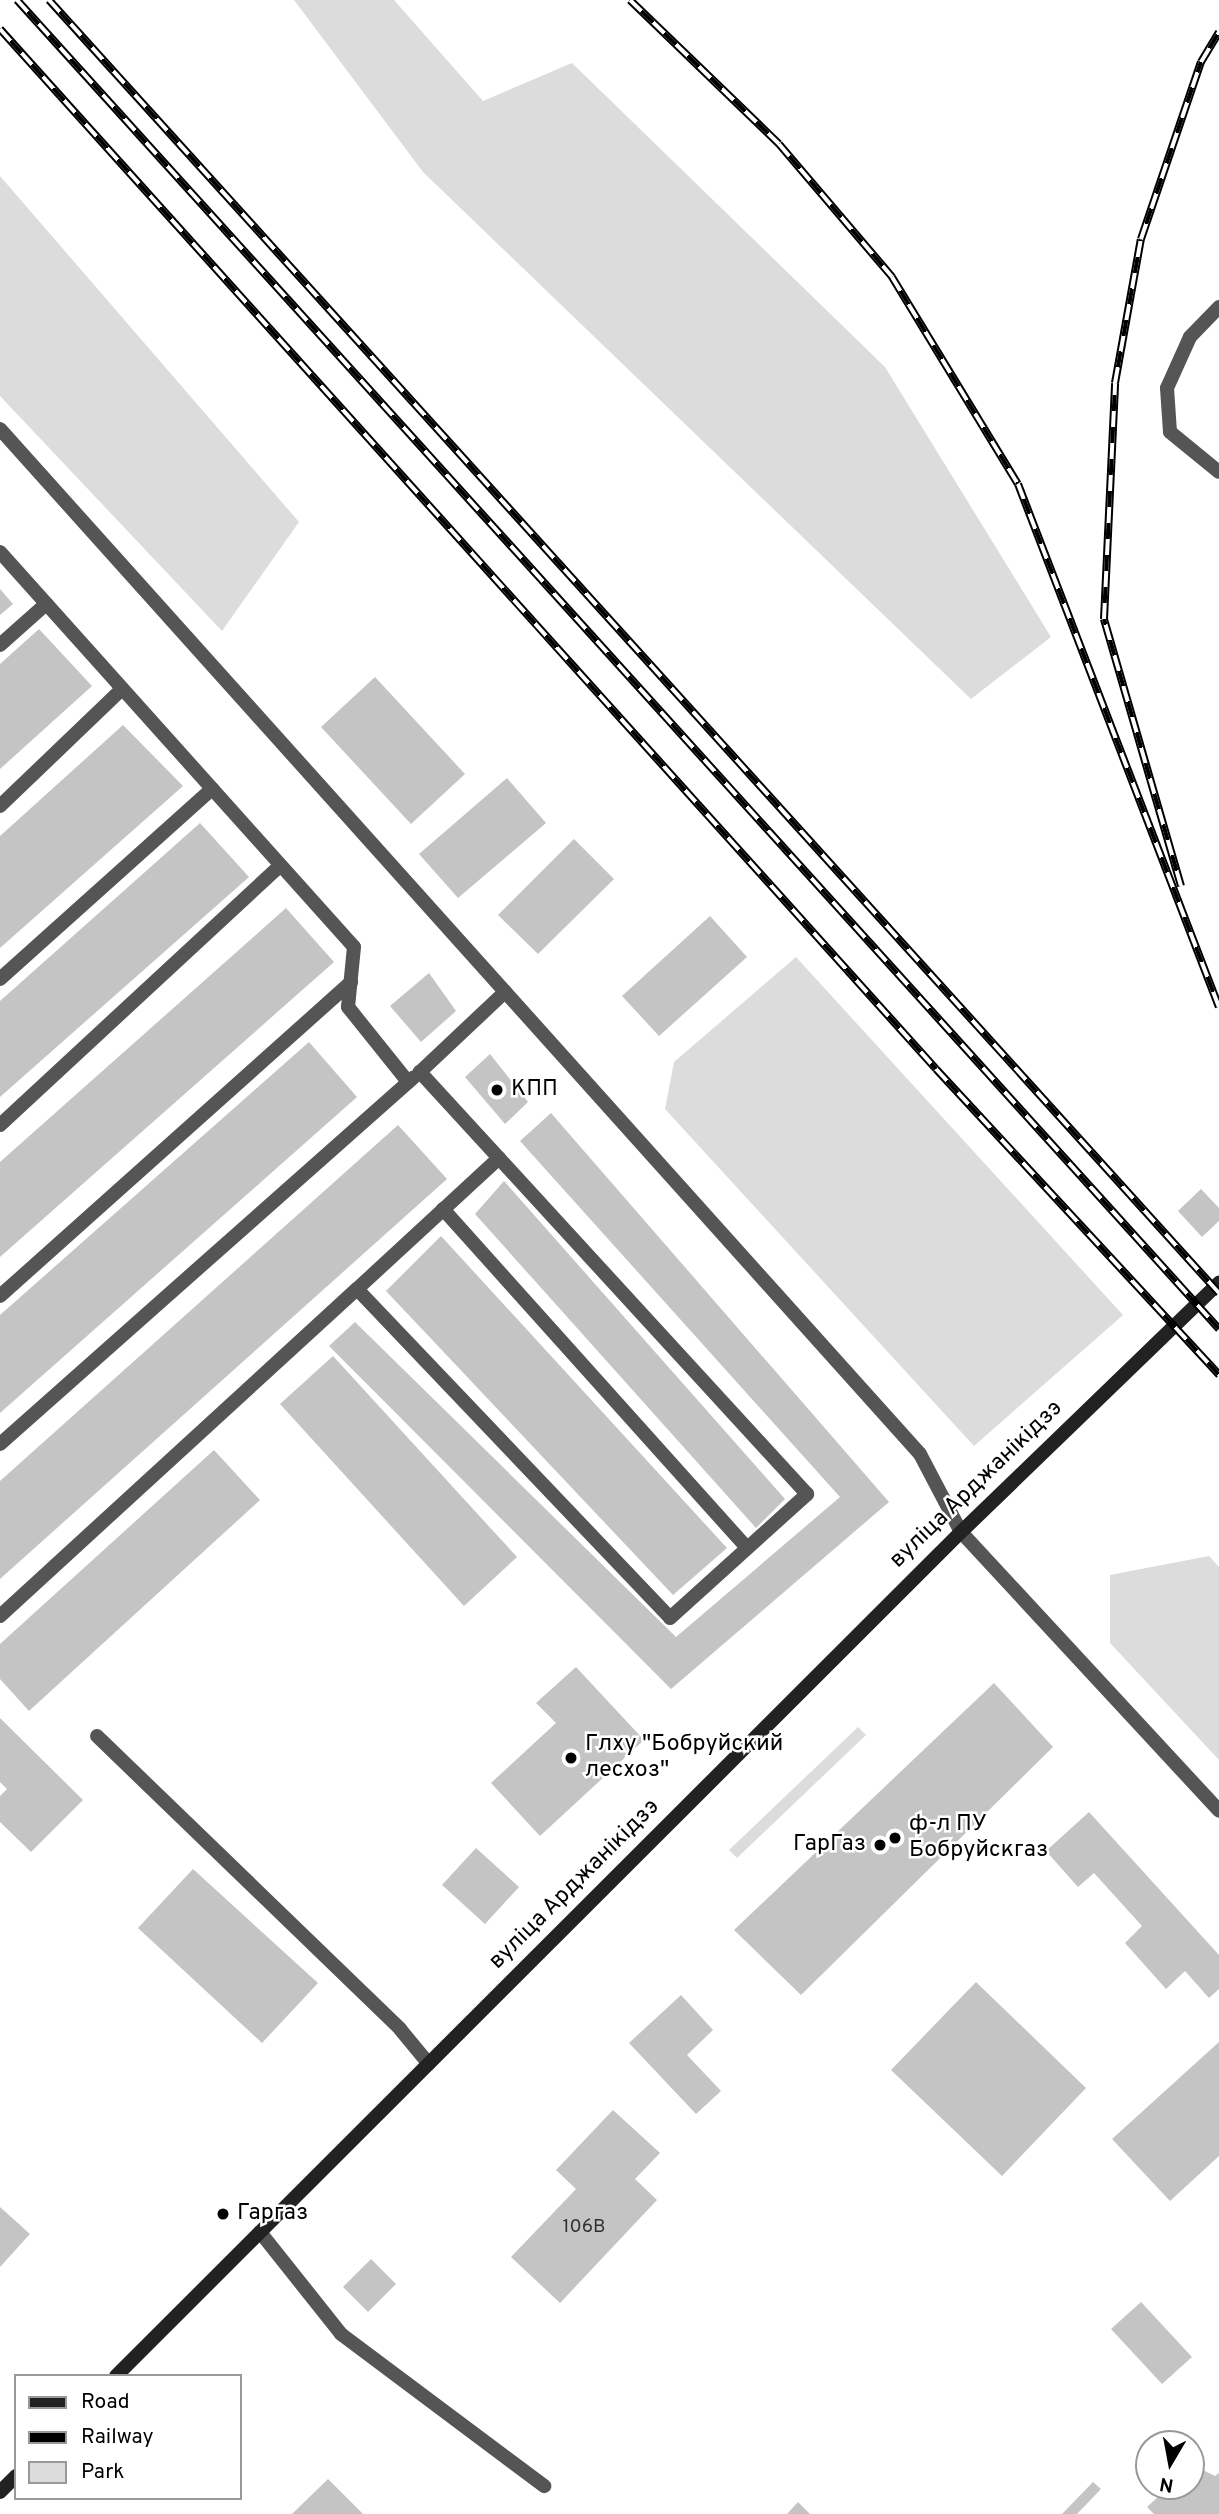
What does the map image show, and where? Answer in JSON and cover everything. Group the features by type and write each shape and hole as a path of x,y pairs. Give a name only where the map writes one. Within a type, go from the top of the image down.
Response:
{"main road":[{"name":"вуліца Арджанікідзэ","path":"118,2374 961,1532 1219,1283"},
{"path":"0,2492 14,2478"}],"street":[{"path":"1219,307 1190,337 1167,388 1170,432 1219,472"},
{"path":"0,429 920,1454 961,1532 1219,1811"},
{"path":"0,552 354,947 348,1007 408,1082"},
{"path":"0,645 46,604"},
{"path":"0,806 122,689"},
{"path":"0,979 212,789"},
{"path":"0,1125 280,866"},
{"path":"0,1296 351,982"},
{"path":"0,1444 420,1072 505,992"},
{"path":"357,1289 670,1618 807,1494 420,1072"},
{"path":"0,1616 499,1158"},
{"path":"443,1209 747,1548"},
{"path":"97,1736 400,2029 429,2063"},
{"path":"260,2232 341,2334 544,2486"}],"green space":[{"path":"294,0 394,0 483,101 572,63 885,367 1051,637 971,699 423,172"},
{"path":"0,176 299,522 222,631 0,396"},
{"path":"796,957 1123,1315 974,1446 665,1109 674,1062"},
{"path":"1209,1556 1219,1567 1219,1760 1110,1643 1110,1575"},
{"path":"858,1727 866,1735 737,1858 729,1850"}],"building":[{"path":"0,589 13,604 0,615"},
{"path":"39,629 92,686 0,769 0,664"},
{"path":"375,677 465,774 411,824 321,727"},
{"path":"123,725 183,786 0,948 0,836"},
{"path":"507,778 546,823 458,898 419,854"},
{"path":"200,823 249,877 0,1097 0,1001"},
{"path":"574,839 614,879 538,954 498,915"},
{"path":"286,908 334,962 0,1257 0,1162"},
{"path":"710,916 747,957 659,1036 622,996"},
{"path":"429,973 456,1011 421,1042 390,1006"},
{"path":"309,1042 357,1097 0,1413 0,1315"},
{"name":"КПП","path":"490,1054 528,1102 505,1124 465,1077"},
{"path":"551,1113 889,1502 671,1689 329,1346 355,1322 676,1637 840,1497 520,1141"},
{"path":"398,1125 447,1179 0,1579 0,1481"},
{"path":"504,1181 785,1499 756,1528 475,1214"},
{"path":"1201,1189 1219,1208 1219,1221 1202,1237 1178,1211"},
{"path":"441,1236 727,1548 673,1595 386,1291"},
{"path":"333,1356 517,1557 464,1606 280,1404"},
{"path":"214,1450 260,1500 29,1711 0,1679 0,1644"},
{"name":"Глху \"Бобруйский лесхоз\"","path":"576,1667 644,1740 540,1836 491,1783 556,1723 536,1703"},
{"name":"ф-л ПУ Бобруйскгаз","path":"994,1683 1053,1747 801,1995 734,1930"},
{"path":"0,1718 83,1800 31,1852 0,1822 0,1796 7,1789 0,1782"},
{"path":"1089,1812 1219,1955 1219,1989 1209,1998 1185,1971 1166,1989 1125,1943 1142,1926 1094,1873 1078,1887 1046,1851"},
{"path":"476,1848 519,1887 485,1924 442,1885"},
{"path":"193,1869 318,1983 262,2043 138,1928"},
{"path":"976,1982 1086,2088 1002,2176 891,2070"},
{"path":"681,1995 713,2030 687,2055 721,2091 696,2114 629,2043"},
{"path":"1219,2042 1219,2156 1170,2201 1112,2139"},
{"path":"613,2110 660,2153 635,2179 657,2200 560,2303 511,2257 576,2189 556,2170"},
{"path":"0,2207 30,2234 0,2267"},
{"path":"371,2259 396,2284 368,2312 343,2287"},
{"path":"1141,2302 1192,2357 1162,2384 1111,2329"},
{"path":"1205,2471 1215,2476 1219,2473 1219,2514 1154,2514 1147,2507 1155,2500 1205,2500"},
{"path":"328,2479 363,2514 292,2514"},
{"path":"1093,2482 1101,2489 1077,2514 1062,2514"},
{"path":"798,2502 810,2514 787,2514"}],"railway":[{"path":"17,0 1219,1329"},
{"path":"49,0 1219,1293"},
{"path":"630,0 779,144 892,277 1018,484 1219,1007"},
{"path":"0,29 936,1069 1219,1375"},
{"path":"1181,886 1104,619 1115,383 1141,239 1201,62 1219,32"}],"place":[{"name":"КПП","path":"497,1090"},
{"name":"Глху \"Бобруйский лесхоз\"","path":"571,1758"},
{"name":"ф-л ПУ Бобруйскгаз","path":"895,1838"},
{"name":"ГарГаз","path":"880,1845"},
{"name":"Гаргаз","path":"223,2214"}]}
